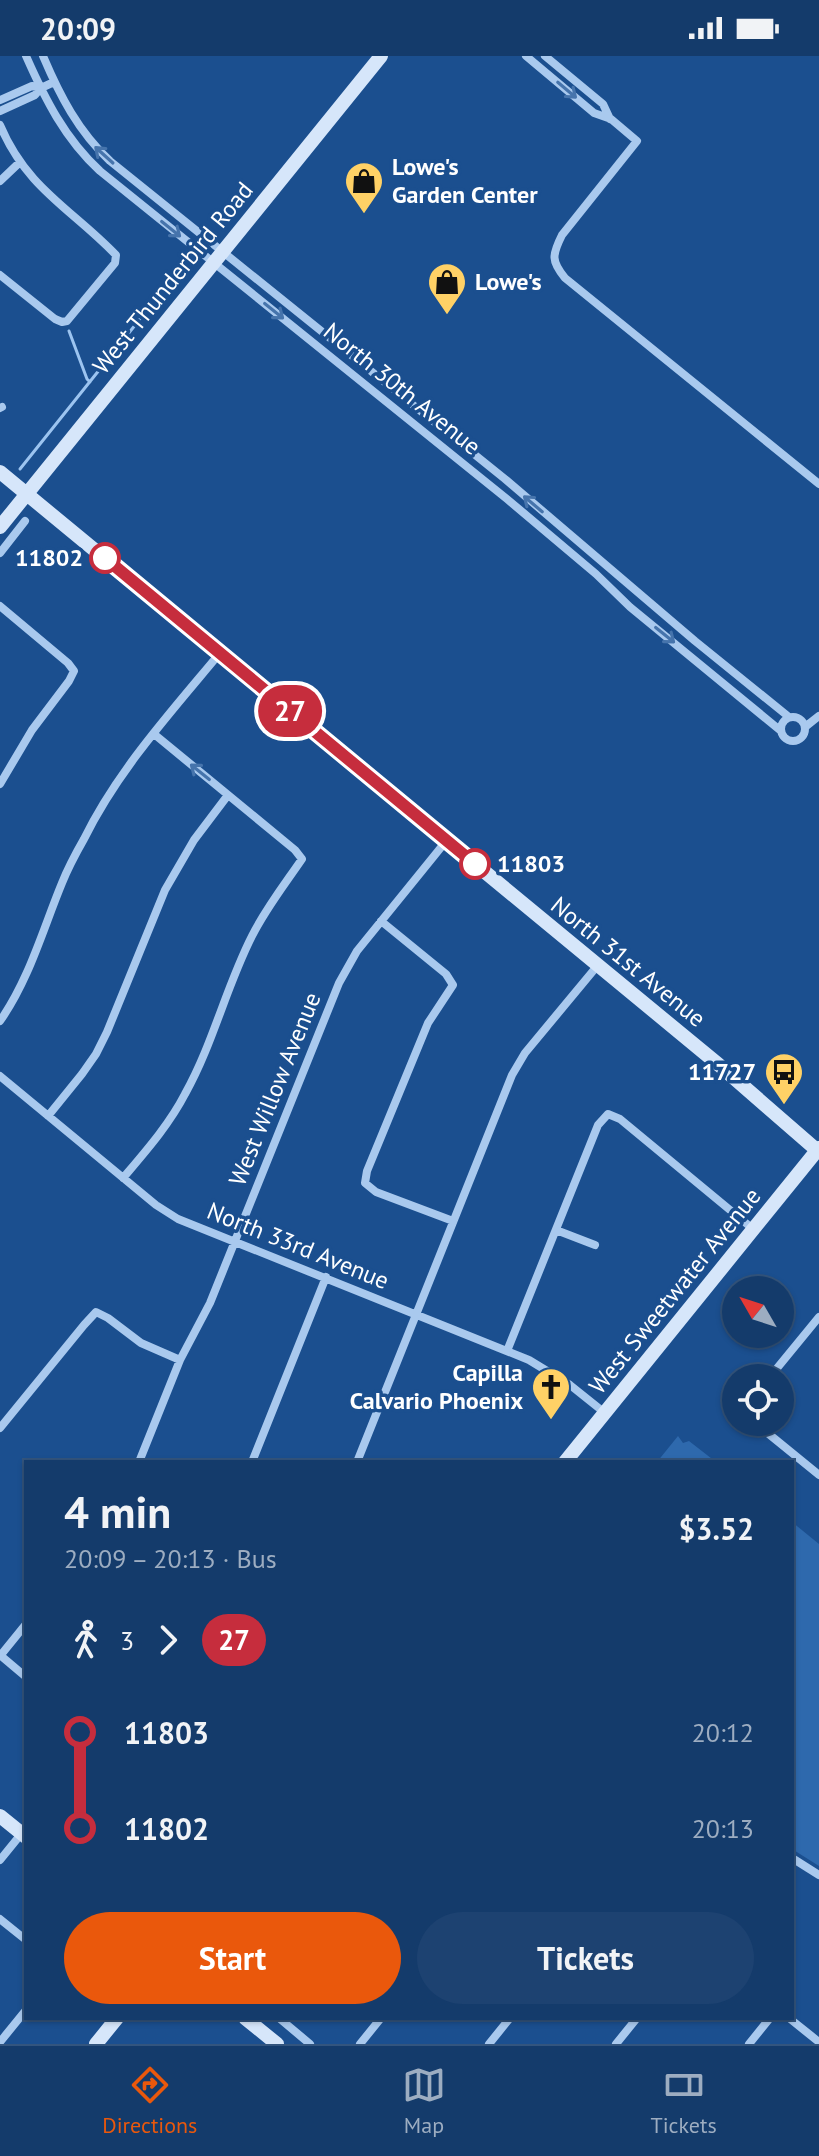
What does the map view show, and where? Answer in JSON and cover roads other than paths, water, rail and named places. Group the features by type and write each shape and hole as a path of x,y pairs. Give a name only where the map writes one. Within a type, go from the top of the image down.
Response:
{"street":[{"name":"North 30th Avenue","path":"26,56 59,124 88,161 493,469 686,633 789,717 798,718 805,727"},
{"name":"North 30th Avenue","path":"43,56 75,120 96,148 218,257 781,731"},
{"name":"West Thunderbird Road","path":"0,527 381,56"},
{"path":"526,56 594,113 611,119 637,141 562,235 553,259 565,278 819,484"},
{"path":"545,56 603,104 611,119"},
{"path":"0,111 35,95 54,82"},
{"path":"0,100 32,86 41,88"},
{"path":"0,125 20,162 43,190 116,255 115,263 67,321 62,322 0,275"},
{"path":"0,181 20,162"},
{"name":"North 31st Avenue","path":"0,472 818,1150"},
{"path":"0,553 25,521"},
{"path":"0,606 74,671 32,730 0,784"},
{"path":"0,1021 28,968 63,880 107,797 220,653"},
{"path":"789,717 783,722 781,731 786,739 795,742 803,736 805,727 819,716"},
{"path":"123,1178 184,1096 252,935 302,859 154,734"},
{"path":"48,1116 96,1054 165,890 194,840 228,795"},
{"name":"West Willow Avenue","path":"140,1460 180,1360 206,1311 235,1242 339,983 357,951 447,840"},
{"path":"381,921 446,974 453,985 428,1023 367,1171 365,1183 376,1192 453,1221"},
{"path":"358,1460 518,1063 598,965"},
{"name":"North 33rd Avenue","path":"0,1076 156,1205 178,1219 507,1351 570,1385 605,1413"},
{"path":"507,1351 598,1125 608,1114 620,1119 753,1229"},
{"name":"West Sweetwater Avenue","path":"567,1460 818,1150"},
{"path":"556,1230 595,1245"},
{"path":"253,1460 326,1277"},
{"path":"0,1428 96,1312 141,1343 180,1360"},
{"path":"780,1364 819,1317"},
{"path":"771,1436 819,1475"},
{"path":"24,1626 0,1656 24,1675"},
{"path":"0,1816 24,1833 0,1860"},
{"path":"794,1859 819,1875"},
{"path":"0,1919 24,1938"},
{"path":"0,2042 24,2012"},
{"path":"96,2044 115,2020"},
{"path":"247,2020 277,2044"},
{"path":"281,2020 310,2044"},
{"path":"360,2044 379,2020"},
{"path":"489,2044 508,2020"},
{"path":"616,2044 635,2020"},
{"path":"749,2044 768,2020"},
{"path":"792,2020 819,2042"}],"waterway":[{"path":"20,469 188,259"},
{"path":"69,331 90,382"}],"place":[{"name":"Lowe's Garden Center","path":"364,215"},
{"name":"Lowe's","path":"447,316"},
{"name":"11802","path":"105,558"},
{"name":"11803","path":"475,864"},
{"name":"11727","path":"784,1106"},
{"name":"Capilla Calvario Phoenix","path":"551,1421"}]}
